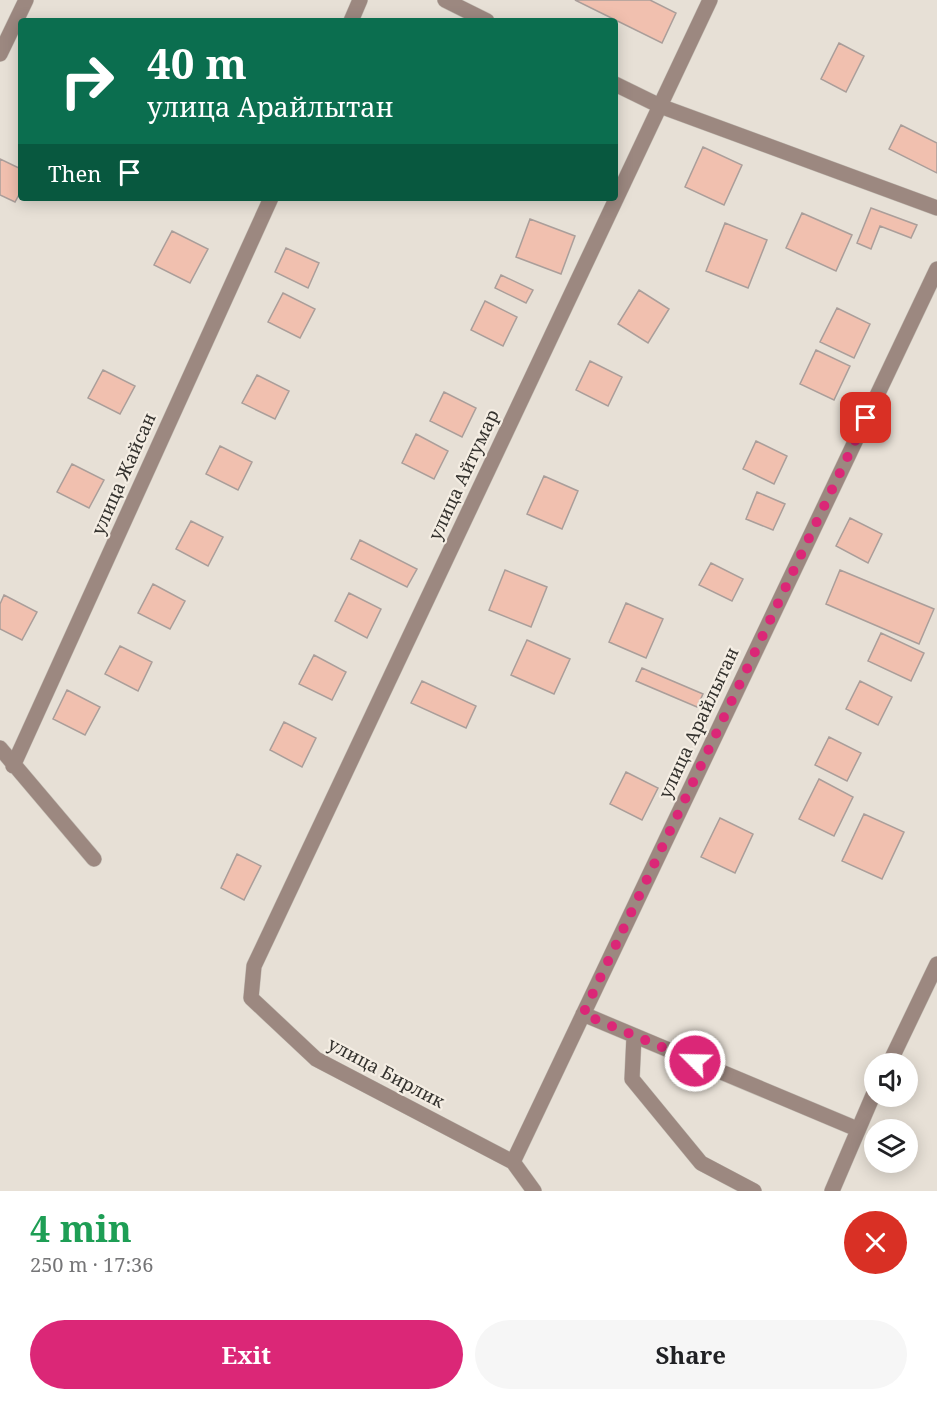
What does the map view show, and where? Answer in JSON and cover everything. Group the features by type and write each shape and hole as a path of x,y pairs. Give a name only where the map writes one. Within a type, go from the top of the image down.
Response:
{"street":[{"path":"0,54 26,0"},
{"path":"352,18 360,0"},
{"path":"445,0 481,18"},
{"name":"улица Айтумар","path":"618,195 710,0"},
{"path":"618,85 660,106 937,208"},
{"name":"улица Жайсан","path":"13,766 269,201"},
{"name":"улица Айтумар","path":"254,966 615,201"},
{"name":"улица Арайлытан","path":"513,1161 937,269"},
{"path":"0,748 94,859"},
{"path":"894,1053 937,964"},
{"name":"улица Бирлик","path":"254,966 250,998 316,1059 513,1161"},
{"path":"583,1014 856,1130"},
{"path":"634,1036 632,1079 701,1163 754,1191"},
{"path":"832,1191 867,1107"},
{"path":"513,1161 534,1191"}],"building":[{"path":"575,0 650,0 676,13 662,43 618,21 618,18 611,18"},
{"path":"839,43 864,56 846,92 821,79"},
{"path":"901,125 937,143 937,173 889,149"},
{"path":"703,147 742,165 724,205 685,187"},
{"path":"0,159 18,168 18,196 15,202 0,195"},
{"path":"871,208 917,225 911,238 880,226 871,249 857,243"},
{"path":"802,213 852,235 836,271 786,248"},
{"path":"530,219 575,236 561,274 516,257"},
{"path":"725,223 767,240 748,288 706,271"},
{"path":"172,231 208,249 190,283 154,265"},
{"path":"286,248 319,263 308,288 275,272"},
{"path":"501,275 533,290 526,303 495,288"},
{"path":"639,290 669,309 648,343 618,324"},
{"path":"283,293 315,309 300,338 268,322"},
{"path":"485,301 517,317 503,346 471,330"},
{"path":"837,308 870,324 854,358 820,342"},
{"path":"816,350 850,366 834,400 800,384"},
{"path":"590,361 622,377 608,406 576,390"},
{"path":"103,370 135,386 120,414 88,398"},
{"path":"257,375 289,391 275,419 242,403"},
{"path":"444,392 476,408 462,437 430,421"},
{"path":"416,434 448,451 434,479 402,463"},
{"path":"756,441 787,456 774,484 743,469"},
{"path":"220,446 252,462 238,490 206,474"},
{"path":"72,464 104,480 89,508 57,492"},
{"path":"544,476 578,491 562,529 527,514"},
{"path":"757,492 785,504 773,530 746,519"},
{"path":"850,518 882,534 868,563 836,546"},
{"path":"191,521 223,537 208,566 176,549"},
{"path":"360,540 417,569 407,587 351,559"},
{"path":"711,563 743,579 732,601 699,585"},
{"path":"505,570 547,587 531,627 489,610"},
{"path":"840,570 934,609 919,644 826,604"},
{"path":"153,584 185,601 170,629 138,613"},
{"path":"349,593 381,609 367,638 335,621"},
{"path":"4,595 37,612 22,640 0,629 0,604"},
{"path":"626,603 663,619 646,658 609,642"},
{"path":"881,633 924,653 911,681 868,661"},
{"path":"527,640 570,659 554,694 511,675"},
{"path":"120,646 152,662 138,691 105,674"},
{"path":"314,655 346,672 332,700 299,684"},
{"path":"642,668 703,694 697,707 636,681"},
{"path":"422,681 476,706 466,728 411,703"},
{"path":"860,681 892,697 878,725 846,709"},
{"path":"67,690 100,707 85,735 53,719"},
{"path":"284,722 316,738 302,767 270,750"},
{"path":"829,737 861,753 847,781 815,765"},
{"path":"626,772 658,788 642,820 610,804"},
{"path":"819,779 853,797 834,836 799,819"},
{"path":"864,814 904,832 882,879 842,861"},
{"path":"720,818 753,834 735,873 701,857"},
{"path":"237,854 261,866 244,900 221,888"}],"route":[{"path":"695,1061 583,1014 866,418"}]}
